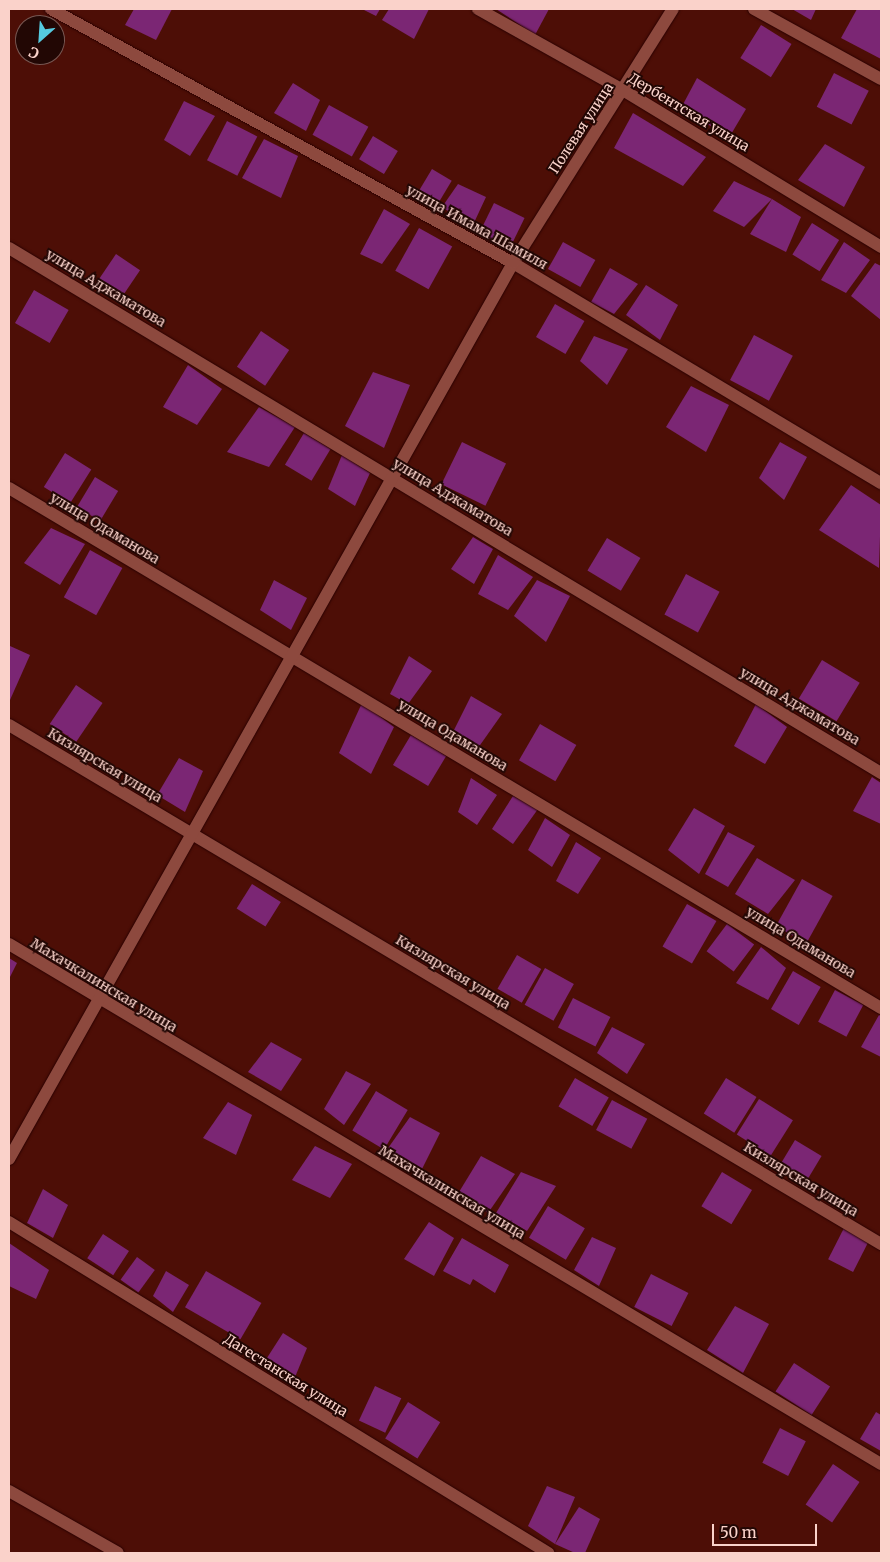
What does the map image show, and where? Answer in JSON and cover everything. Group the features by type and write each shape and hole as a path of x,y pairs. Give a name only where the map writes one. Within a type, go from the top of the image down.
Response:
{"street":[{"name":"улица Имама Шамиля","path":"51,9 513,263 881,483"},
{"name":"Дербентская улица","path":"478,9 623,90 881,247"},
{"name":"Полевая улица","path":"9,1159 513,263 672,9"},
{"path":"754,9 881,79"},
{"name":"улица Аджаматова","path":"9,248 881,773"},
{"name":"улица Одаманова","path":"9,488 881,1008"},
{"name":"Кизлярская улица","path":"9,725 881,1244"},
{"name":"Махачкалинская улица","path":"9,944 98,999 881,1464"},
{"name":"Дагестанская улица","path":"9,1222 548,1553"},
{"path":"9,1491 118,1553"}],"building":[{"path":"134,9 172,9 156,40 125,25"},
{"path":"362,9 380,9 376,16"},
{"path":"389,9 429,9 414,39 382,20"},
{"path":"496,9 549,9 535,35"},
{"path":"792,9 816,9 811,20"},
{"path":"857,9 881,9 881,59 841,38"},
{"path":"761,25 792,44 771,77 740,58"},
{"path":"834,73 869,91 851,125 817,107"},
{"path":"697,78 746,109 730,136 680,110"},
{"path":"293,83 320,100 306,131 274,113"},
{"path":"184,101 215,116 190,156 164,140"},
{"path":"329,105 368,127 352,157 313,135"},
{"path":"633,113 706,157 683,186 614,148"},
{"path":"227,121 257,136 237,176 207,160"},
{"path":"373,136 398,151 384,174 359,159"},
{"path":"264,139 298,156 281,198 242,178"},
{"path":"825,144 865,167 844,207 798,180"},
{"path":"432,169 452,181 435,208 416,196"},
{"path":"734,181 772,199 744,227 713,211"},
{"path":"458,184 486,197 472,227 442,207"},
{"path":"772,199 801,217 786,252 750,234"},
{"path":"494,203 525,218 510,248 479,234"},
{"path":"384,209 410,224 382,264 360,254"},
{"path":"812,223 839,240 820,271 792,254"},
{"path":"419,228 452,246 428,289 395,271"},
{"path":"563,242 595,260 580,287 548,269"},
{"path":"844,242 870,260 846,293 821,280"},
{"path":"116,254 140,270 122,298 98,281"},
{"path":"875,263 881,266 881,320 851,296"},
{"path":"610,268 638,284 614,314 591,302"},
{"path":"646,285 678,305 660,340 626,315"},
{"path":"34,290 69,310 50,343 15,323"},
{"path":"555,304 584,321 565,354 536,337"},
{"path":"261,331 289,350 265,386 237,367"},
{"path":"754,335 793,356 769,401 730,380"},
{"path":"594,336 628,349 607,385 580,361"},
{"path":"188,365 222,389 197,425 163,407"},
{"path":"373,372 410,385 384,448 345,426"},
{"path":"691,386 729,405 706,452 666,427"},
{"path":"259,407 295,427 269,467 227,452"},
{"path":"304,433 331,449 312,481 285,465"},
{"path":"462,442 506,463 485,506 441,484"},
{"path":"780,442 807,457 784,500 759,478"},
{"path":"65,453 91,469 70,503 44,487"},
{"path":"342,455 370,473 355,506 328,489"},
{"path":"95,477 118,491 100,521 77,507"},
{"path":"851,485 881,505 879,568 819,530"},
{"path":"51,528 85,544 60,585 24,563"},
{"path":"473,537 493,549 474,584 451,569"},
{"path":"607,538 640,558 621,591 587,571"},
{"path":"90,550 122,568 96,615 64,597"},
{"path":"498,555 533,577 508,610 478,594"},
{"path":"686,574 720,592 698,632 664,615"},
{"path":"274,580 307,598 291,630 260,610"},
{"path":"537,580 570,596 546,642 514,616"},
{"path":"10,646 30,655 10,700 9,699"},
{"path":"409,656 432,671 408,704 390,694"},
{"path":"822,660 860,683 837,721 799,699"},
{"path":"76,685 103,703 76,742 50,724"},
{"path":"471,696 502,714 478,748 454,730"},
{"path":"362,703 394,727 371,774 339,753"},
{"path":"756,704 787,727 765,764 734,746"},
{"path":"540,724 576,745 555,781 519,760"},
{"path":"411,735 446,756 428,786 393,765"},
{"path":"179,758 203,771 185,812 157,795"},
{"path":"872,777 881,783 881,824 853,811"},
{"path":"471,778 497,795 477,825 458,812"},
{"path":"513,796 538,809 513,844 492,829"},
{"path":"694,808 725,826 699,874 668,850"},
{"path":"545,818 570,835 552,867 528,850"},
{"path":"728,832 755,846 728,887 705,874"},
{"path":"576,842 601,858 578,894 556,881"},
{"path":"757,858 795,880 768,914 735,894"},
{"path":"802,879 833,896 806,943 776,926"},
{"path":"252,884 281,902 265,927 237,909"},
{"path":"687,904 716,921 692,963 662,946"},
{"path":"727,924 754,944 734,972 707,951"},
{"path":"761,947 786,968 768,1000 736,983"},
{"path":"517,955 541,969 522,1003 498,989"},
{"path":"9,958 17,963 9,979"},
{"path":"545,968 574,984 554,1021 525,1005"},
{"path":"793,971 821,987 799,1025 771,1009"},
{"path":"835,990 863,1005 846,1037 818,1022"},
{"path":"573,998 610,1017 595,1046 558,1027"},
{"path":"879,1015 881,1016 881,1057 861,1047"},
{"path":"612,1027 645,1044 627,1074 597,1053"},
{"path":"271,1042 302,1059 281,1091 248,1072"},
{"path":"346,1071 371,1084 344,1125 324,1109"},
{"path":"575,1078 609,1098 592,1126 558,1107"},
{"path":"726,1078 757,1097 734,1133 704,1114"},
{"path":"376,1091 408,1110 384,1149 352,1130"},
{"path":"759,1099 793,1120 771,1156 737,1135"},
{"path":"612,1100 647,1119 631,1149 596,1130"},
{"path":"228,1102 252,1115 236,1155 203,1138"},
{"path":"410,1117 440,1133 421,1171 386,1151"},
{"path":"795,1140 822,1156 807,1180 781,1164"},
{"path":"315,1146 352,1164 330,1198 292,1180"},
{"path":"481,1156 515,1174 488,1213 459,1192"},
{"path":"521,1172 556,1186 527,1231 496,1213"},
{"path":"722,1172 752,1190 731,1224 701,1206"},
{"path":"43,1189 68,1205 53,1238 27,1223"},
{"path":"548,1206 585,1228 566,1260 529,1238"},
{"path":"429,1222 454,1238 434,1276 404,1259"},
{"path":"844,1228 869,1241 853,1272 828,1259"},
{"path":"103,1234 129,1251 113,1275 87,1258"},
{"path":"592,1237 616,1248 599,1286 574,1270"},
{"path":"462,1238 509,1265 495,1293 473,1279 470,1285 443,1271"},
{"path":"9,1243 49,1270 36,1299 9,1286"},
{"path":"137,1257 155,1270 138,1293 121,1280"},
{"path":"166,1271 189,1285 173,1312 153,1296"},
{"path":"206,1271 261,1303 240,1339 185,1307"},
{"path":"651,1274 688,1293 672,1326 634,1307"},
{"path":"735,1306 769,1324 743,1373 707,1350"},
{"path":"283,1333 307,1348 293,1382 265,1361"},
{"path":"794,1363 830,1386 812,1415 775,1392"},
{"path":"375,1386 401,1398 385,1433 359,1420"},
{"path":"408,1402 440,1422 417,1459 385,1438"},
{"path":"876,1412 881,1415 881,1451 860,1439"},
{"path":"780,1428 806,1441 788,1476 762,1463"},
{"path":"833,1464 860,1482 832,1523 806,1505"},
{"path":"547,1486 575,1497 555,1544 528,1526"},
{"path":"579,1507 600,1519 585,1553 575,1553 555,1544"}]}
